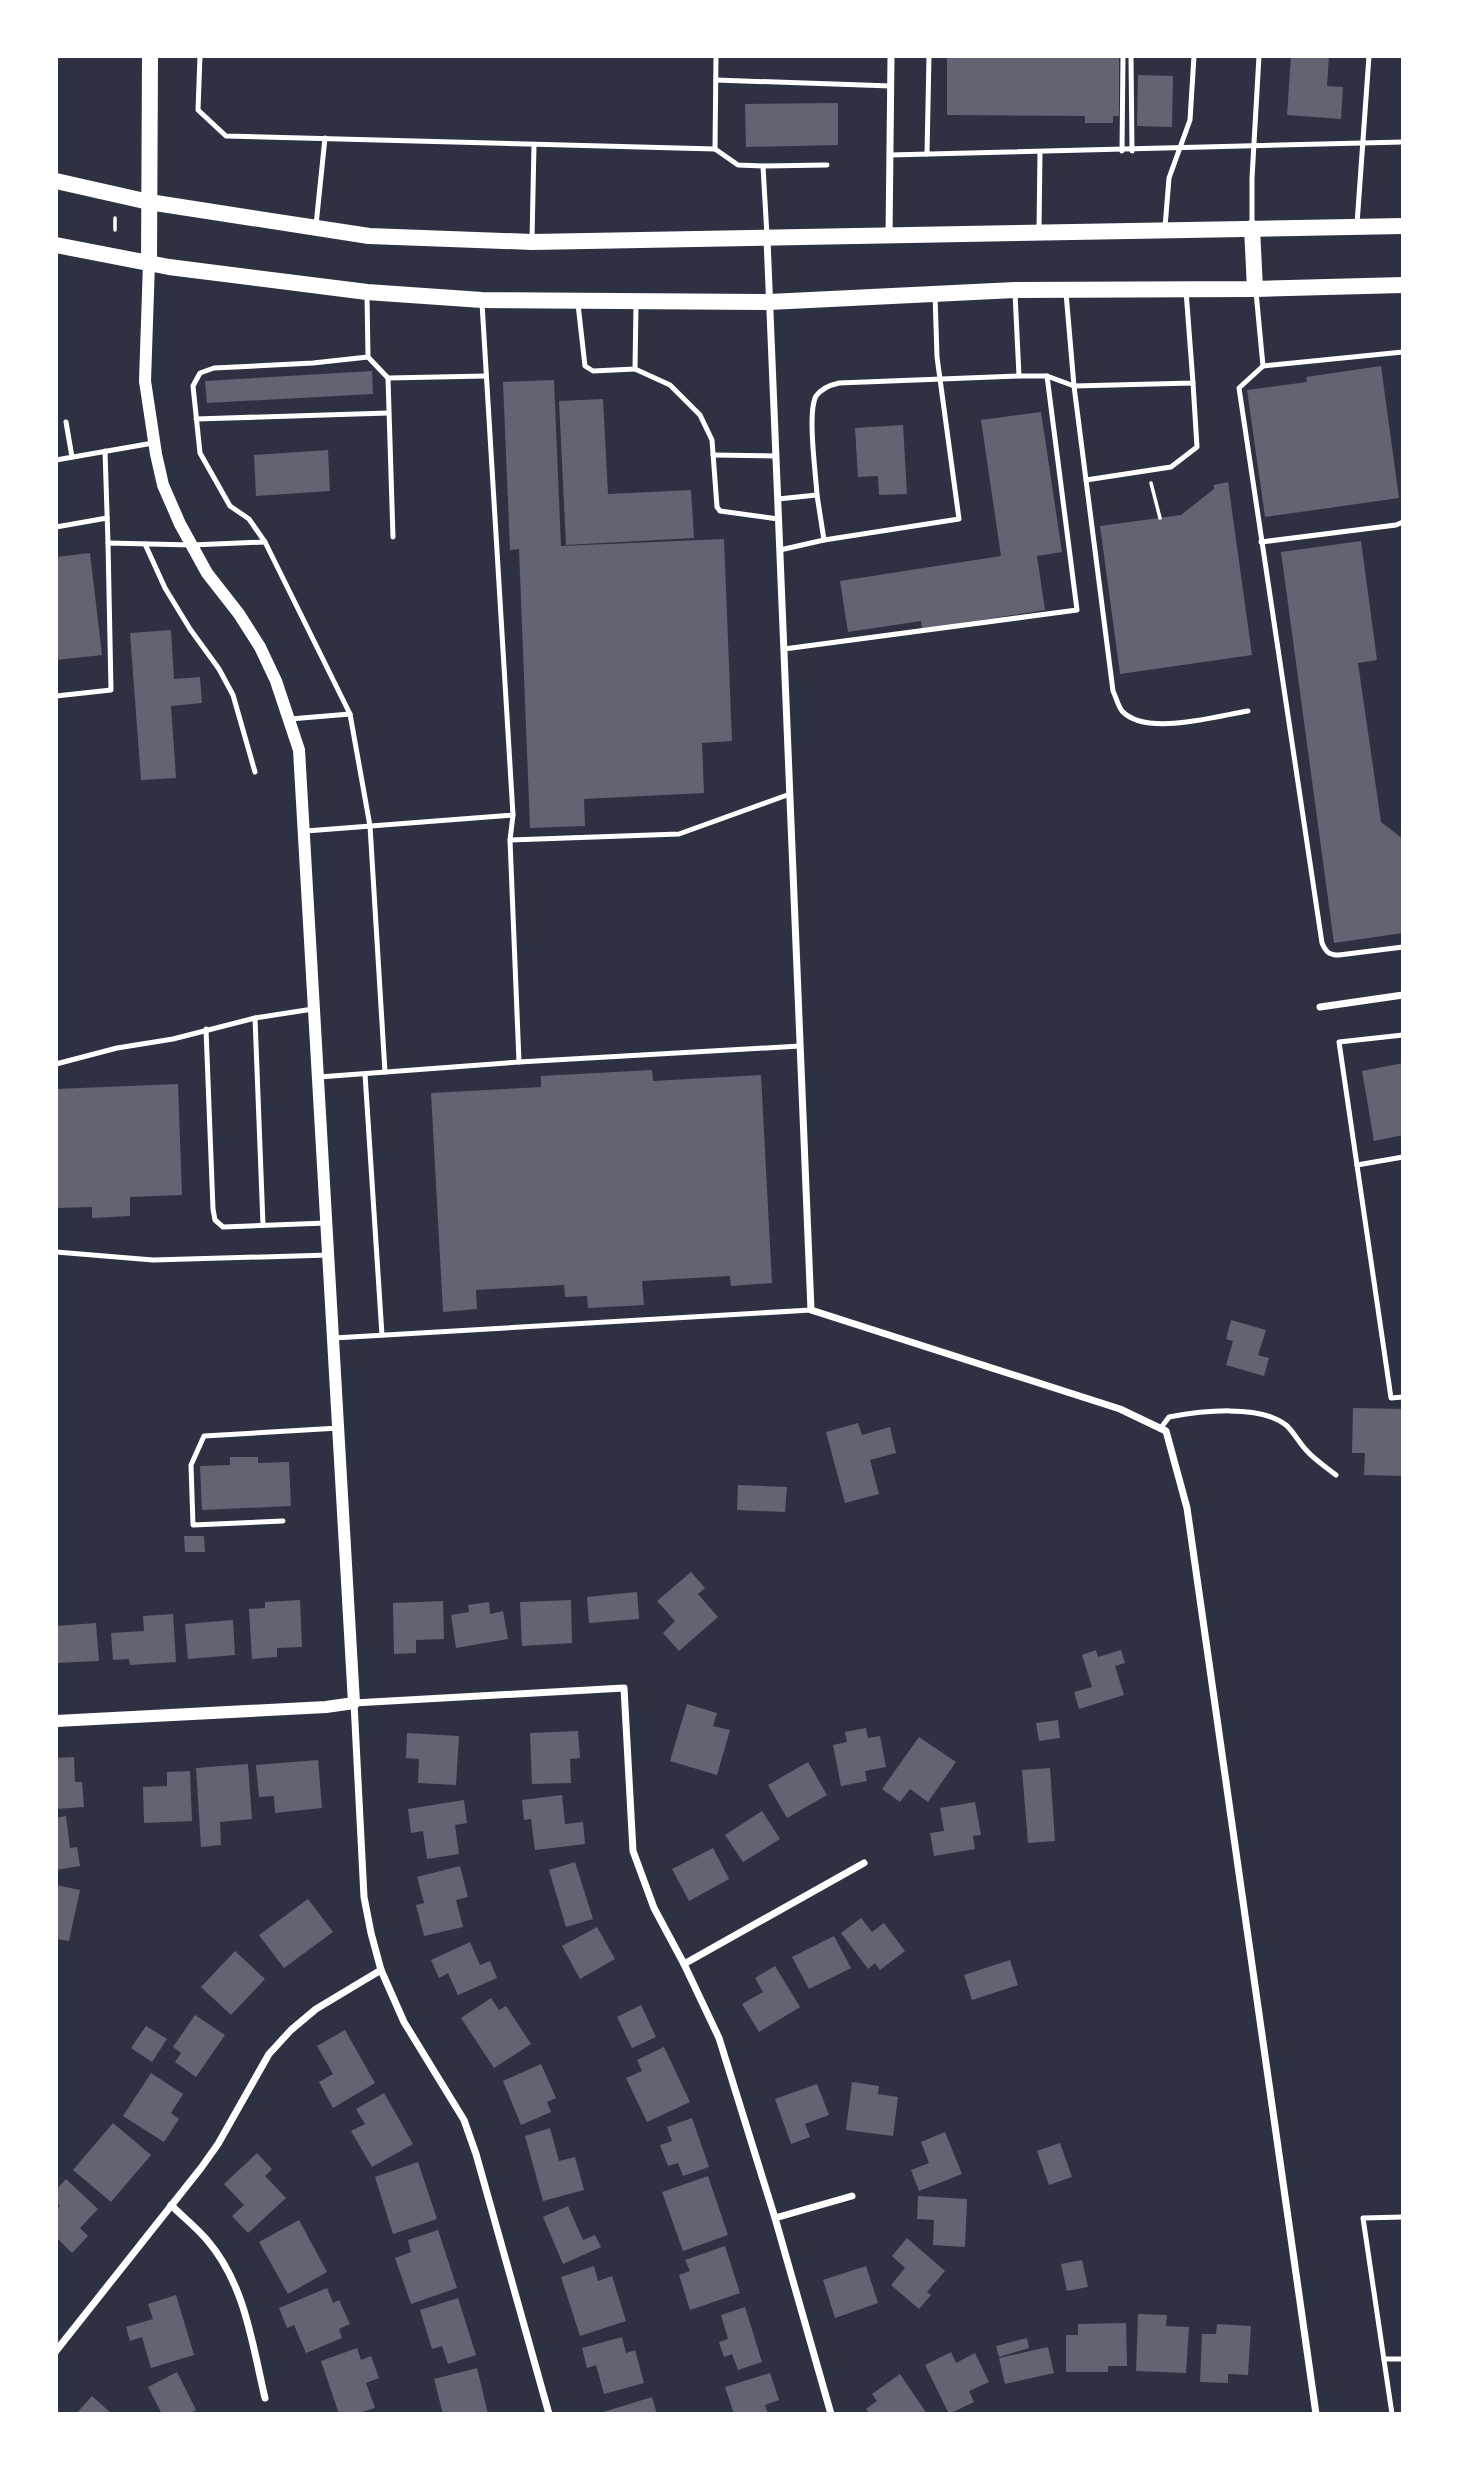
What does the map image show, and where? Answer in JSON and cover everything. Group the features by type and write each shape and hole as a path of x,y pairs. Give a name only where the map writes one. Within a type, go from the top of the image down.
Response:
{"main road":[{"path":"149,263 150,56"},
{"path":"56,181 149,202 369,236 532,243 1403,226"},
{"path":"1252,229 1255,289"},
{"path":"56,245 149,263 367,292 482,300 769,302 1015,290 1403,285"}],"street":[{"path":"889,237 891,56"},
{"path":"767,239 811,1310 1120,1409 1166,1432 1178,1467 1187,1508 1316,2414"},
{"path":"149,263 145,381 163,485 180,524 207,572 260,647 276,681 299,750 306,831 364,1897 381,1970 404,2022 464,2120 549,2414"},
{"path":"1320,1007 1403,995"},
{"path":"56,1721 624,1688 633,1851 654,1908 719,2038 775,2218 831,2414"},
{"path":"684,1964 864,1863"},
{"path":"56,2351 218,2144 269,2054 291,2029 316,2009 381,1970"},
{"path":"775,2218 852,2196"},
{"path":"171,2205 207,2240 226,2267 240,2295 265,2398"}],"lane":[{"path":"200,56 198,110 226,136 715,149 738,165 827,165"},
{"path":"715,149 716,56"},
{"path":"927,154 929,56"},
{"path":"1122,151 1123,56"},
{"path":"1131,56 1132,151"},
{"path":"1165,230 1168,178 1191,120 1194,56"},
{"path":"1252,229 1259,56"},
{"path":"1357,227 1369,56"},
{"path":"716,80 891,86"},
{"path":"316,228 325,138"},
{"path":"890,155 1179,150 1254,145 1403,142"},
{"path":"532,243 534,145"},
{"path":"1039,233 1040,152"},
{"path":"763,166 767,239"},
{"path":"1086,480 1171,467 1197,447 1186,288"},
{"path":"1255,289 1263,366"},
{"path":"1015,290 1020,376"},
{"path":"1066,290 1074,386 1113,691 1121,710 1137,722 1168,724 1248,711"},
{"path":"367,292 368,357 388,378 393,537"},
{"path":"780,550 959,519 937,357 935,294"},
{"path":"482,300 513,815 510,841 519,1062"},
{"path":"578,300 585,366 593,371 635,369 670,386 701,415 712,440 717,507 720,511 778,519"},
{"path":"635,369 636,301"},
{"path":"1403,354 1263,366 1239,388 1322,943 1325,951 1332,955 1403,947"},
{"path":"368,357 214,368 200,373 193,386 200,453 230,506 249,519 265,542 350,714 370,826 385,1072"},
{"path":"388,378 486,376"},
{"path":"824,541 817,495 812,415 817,395 824,388 839,383 1020,376 1047,376 1074,386 1193,383"},
{"path":"784,649 1077,610 1047,376"},
{"path":"196,419 388,413"},
{"path":"66,422 72,457"},
{"path":"56,460 154,443"},
{"path":"56,696 111,690 106,451"},
{"path":"713,455 776,456"},
{"path":"778,499 817,495"},
{"path":"56,527 107,518"},
{"path":"1261,542 1403,522"},
{"path":"108,542 192,545 265,542"},
{"path":"145,544 165,588 219,669 233,695 255,772"},
{"path":"289,719 350,714"},
{"path":"510,841 679,834 790,793"},
{"path":"306,831 513,815"},
{"path":"56,1064 255,1018 315,1009"},
{"path":"255,1018 263,1226"},
{"path":"206,1029 215,1220 223,1227 327,1223"},
{"path":"1403,1035 1339,1042 1391,1398 1403,1397"},
{"path":"319,1077 519,1062 800,1046"},
{"path":"365,1074 382,1335"},
{"path":"1357,1165 1403,1157"},
{"path":"56,1252 153,1260 329,1255"},
{"path":"334,1338 811,1310"},
{"path":"1160,1429 1169,1417 1205,1410 1275,1418 1288,1427 1306,1450 1336,1475"},
{"path":"283,1521 192,1525 191,1465 204,1436 339,1428"},
{"path":"1392,2414 1363,2218 1403,2217"},
{"path":"1384,2359 1403,2359"}],"path":[{"path":"115,218 115,230"},
{"path":"1148,471 1160,518"}],"building":[{"path":"947,56 1119,56 1119,116 1113,116 1113,123 1085,123 1085,116 947,115"},
{"path":"1291,56 1329,56 1327,86 1343,87 1341,119 1287,115"},
{"path":"1138,75 1173,76 1172,127 1137,126"},
{"path":"838,103 838,145 746,147 745,104"},
{"path":"1381,366 1399,498 1265,517 1247,390 1307,382 1306,377"},
{"path":"372,371 373,394 207,403 205,381"},
{"path":"554,380 561,546 724,539 732,741 702,743 704,793 584,799 585,826 530,828 519,549 510,550 503,382"},
{"path":"603,399 608,494 691,490 694,538 566,545 559,401"},
{"path":"1041,412 1062,552 1037,556 1045,610 922,629 921,621 848,632 840,581 1001,556 981,420"},
{"path":"903,425 907,494 879,495 878,476 858,477 855,428"},
{"path":"328,450 330,491 256,496 254,455"},
{"path":"1228,482 1252,655 1120,674 1100,526 1181,515 1214,489 1214,485"},
{"path":"1361,541 1377,660 1358,663 1381,822 1403,839 1403,933 1334,943 1281,552"},
{"path":"90,553 102,655 56,660 56,557"},
{"path":"171,630 174,679 200,677 202,703 171,706 176,778 141,780 130,633"},
{"path":"1403,1063 1403,1135 1374,1141 1362,1071"},
{"path":"652,1070 653,1081 761,1075 772,1283 731,1286 730,1276 642,1281 644,1305 588,1308 587,1296 565,1297 564,1285 476,1290 477,1309 443,1312 431,1093 541,1087 541,1076"},
{"path":"178,1084 182,1195 130,1197 130,1216 92,1218 92,1207 56,1208 56,1089"},
{"path":"1231,1320 1266,1330 1258,1355 1269,1358 1264,1376 1226,1365 1233,1341 1226,1339"},
{"path":"1353,1408 1403,1409 1402,1476 1364,1475 1365,1453 1352,1453"},
{"path":"858,1423 862,1435 890,1427 896,1453 870,1460 879,1494 845,1503 826,1432"},
{"path":"230,1457 258,1457 258,1463 289,1462 291,1506 202,1510 200,1466 230,1465"},
{"path":"738,1485 787,1487 785,1512 737,1510"},
{"path":"184,1536 204,1536 205,1552 185,1552"},
{"path":"691,1572 705,1588 698,1594 718,1617 679,1651 663,1633 675,1621 657,1601"},
{"path":"637,1592 639,1619 589,1623 587,1597"},
{"path":"300,1600 302,1647 277,1648 277,1657 252,1659 249,1609 265,1608 265,1602"},
{"path":"571,1600 572,1643 522,1646 520,1602"},
{"path":"443,1601 444,1639 416,1640 416,1653 394,1654 393,1603"},
{"path":"489,1602 490,1614 503,1611 508,1639 456,1648 451,1615 469,1612 468,1605"},
{"path":"173,1614 176,1662 130,1665 129,1659 113,1660 111,1633 144,1631 143,1616"},
{"path":"233,1620 235,1655 188,1659 185,1624"},
{"path":"96,1623 99,1661 56,1663 56,1626"},
{"path":"1096,1650 1098,1657 1121,1650 1125,1663 1115,1666 1124,1695 1079,1709 1074,1692 1092,1687 1082,1655"},
{"path":"687,1704 717,1713 713,1726 730,1730 717,1775 670,1761"},
{"path":"1058,1720 1060,1738 1039,1741 1036,1723"},
{"path":"866,1728 868,1738 880,1736 886,1767 865,1771 867,1781 841,1786 833,1745 847,1742 845,1732"},
{"path":"578,1731 580,1758 570,1759 571,1783 532,1784 530,1733"},
{"path":"407,1733 459,1736 456,1785 418,1783 419,1759 406,1758"},
{"path":"919,1737 956,1762 928,1802 910,1789 900,1802 882,1789"},
{"path":"74,1757 75,1782 82,1782 84,1807 56,1809 56,1758"},
{"path":"318,1760 322,1808 275,1813 274,1796 259,1797 256,1765"},
{"path":"808,1762 827,1795 787,1818 768,1785"},
{"path":"248,1764 252,1819 220,1822 221,1845 201,1847 196,1768"},
{"path":"1050,1768 1055,1841 1028,1843 1022,1770"},
{"path":"190,1771 192,1821 144,1823 143,1787 167,1786 167,1772"},
{"path":"562,1795 565,1824 583,1822 585,1844 535,1850 531,1819 524,1820 522,1800"},
{"path":"464,1800 467,1823 455,1825 459,1854 427,1859 423,1831 411,1833 408,1809"},
{"path":"975,1802 981,1835 973,1836 975,1849 934,1856 930,1833 944,1831 940,1808"},
{"path":"762,1811 780,1839 743,1862 725,1835"},
{"path":"66,1816 70,1848 77,1847 80,1866 56,1870 56,1818"},
{"path":"713,1848 729,1879 689,1901 672,1869"},
{"path":"575,1862 593,1919 566,1927 549,1870"},
{"path":"460,1866 468,1897 456,1900 463,1927 424,1936 416,1905 424,1903 417,1877"},
{"path":"56,1885 80,1890 69,1941 56,1939"},
{"path":"308,1899 333,1932 284,1968 259,1935"},
{"path":"861,1918 872,1932 884,1923 905,1951 880,1970 875,1963 868,1969 841,1933"},
{"path":"597,1927 615,1959 580,1979 562,1946"},
{"path":"834,1936 851,1968 809,1989 792,1957"},
{"path":"470,1942 480,1965 490,1961 497,1978 458,1995 448,1973 439,1978 431,1960"},
{"path":"235,1951 265,1979 231,2015 201,1987"},
{"path":"1010,1960 1018,1985 972,2000 964,1975"},
{"path":"775,1966 800,2007 759,2032 742,2004 763,1992 755,1978"},
{"path":"491,1998 499,2010 506,2006 531,2044 494,2068 461,2018"},
{"path":"641,2005 656,2037 632,2048 617,2017"},
{"path":"195,2015 225,2035 196,2077 175,2062 181,2053 173,2047"},
{"path":"146,2026 167,2039 152,2062 131,2048"},
{"path":"345,2030 375,2083 333,2108 319,2082 333,2074 317,2046"},
{"path":"664,2047 690,2102 647,2122 626,2078 642,2071 637,2060"},
{"path":"541,2064 556,2098 547,2102 551,2112 521,2125 503,2081"},
{"path":"151,2073 183,2094 171,2113 179,2119 164,2142 123,2116"},
{"path":"852,2082 879,2086 878,2094 898,2097 893,2136 846,2130"},
{"path":"817,2084 829,2115 805,2124 810,2137 791,2144 775,2099"},
{"path":"384,2093 413,2144 372,2167 351,2131 365,2124 356,2109"},
{"path":"692,2118 709,2167 683,2176 678,2163 668,2166 660,2145 672,2141 667,2127"},
{"path":"113,2123 151,2155 111,2202 73,2170"},
{"path":"550,2128 559,2161 575,2157 584,2190 543,2201 525,2136"},
{"path":"945,2132 962,2174 919,2191 911,2170 929,2163 921,2142"},
{"path":"1060,2143 1072,2177 1049,2185 1037,2151"},
{"path":"257,2153 272,2169 265,2176 286,2198 248,2233 232,2216 244,2205 224,2184"},
{"path":"418,2162 437,2219 393,2234 375,2177"},
{"path":"708,2176 728,2235 683,2251 662,2192"},
{"path":"66,2179 98,2209 80,2228 88,2236 72,2253 56,2237 56,2210 60,2206 56,2202 56,2190"},
{"path":"918,2196 967,2199 965,2247 933,2245 934,2220 917,2219"},
{"path":"568,2206 583,2240 595,2235 601,2247 563,2264 543,2217"},
{"path":"299,2220 327,2272 288,2294 259,2242"},
{"path":"438,2230 457,2288 411,2304 395,2258 411,2252 408,2240"},
{"path":"907,2238 945,2271 927,2292 931,2295 919,2309 891,2285 905,2268 892,2256"},
{"path":"725,2246 740,2293 690,2310 679,2275 690,2271 685,2260"},
{"path":"1082,2260 1088,2287 1067,2291 1061,2264"},
{"path":"594,2266 598,2281 612,2276 626,2321 580,2336 561,2277"},
{"path":"866,2266 878,2303 835,2318 823,2280"},
{"path":"327,2288 333,2303 339,2300 350,2324 339,2329 342,2338 306,2353 294,2325 287,2328 279,2308"},
{"path":"176,2295 194,2355 151,2368 142,2337 130,2341 126,2327 153,2319 148,2304"},
{"path":"458,2298 476,2355 448,2364 442,2346 432,2349 420,2310"},
{"path":"745,2307 762,2362 738,2370 732,2354 724,2357 719,2342 728,2339 721,2315"},
{"path":"1138,2314 1167,2315 1166,2326 1189,2327 1186,2373 1136,2371"},
{"path":"1126,2323 1127,2366 1108,2366 1108,2372 1066,2372 1066,2335 1078,2335 1078,2324"},
{"path":"1217,2324 1251,2326 1248,2375 1228,2374 1228,2383 1200,2382 1202,2334 1216,2334"},
{"path":"622,2337 626,2353 635,2350 644,2383 604,2394 596,2365 587,2368 582,2348"},
{"path":"1027,2338 1029,2348 999,2357 996,2346"},
{"path":"1048,2347 1054,2373 1005,2384 999,2358"},
{"path":"357,2348 361,2360 371,2356 379,2378 366,2383 375,2408 356,2414 339,2414 321,2361"},
{"path":"951,2352 956,2363 975,2353 989,2382 969,2391 974,2402 949,2414 925,2365"},
{"path":"477,2368 488,2414 443,2414 434,2379"},
{"path":"177,2372 196,2410 189,2414 162,2414 148,2387"},
{"path":"770,2373 779,2400 765,2405 768,2414 734,2414 725,2387"},
{"path":"900,2374 927,2414 870,2414 866,2409 877,2401 872,2394"},
{"path":"92,2396 112,2414 76,2414"},
{"path":"652,2397 657,2414 600,2414 600,2413"}]}
